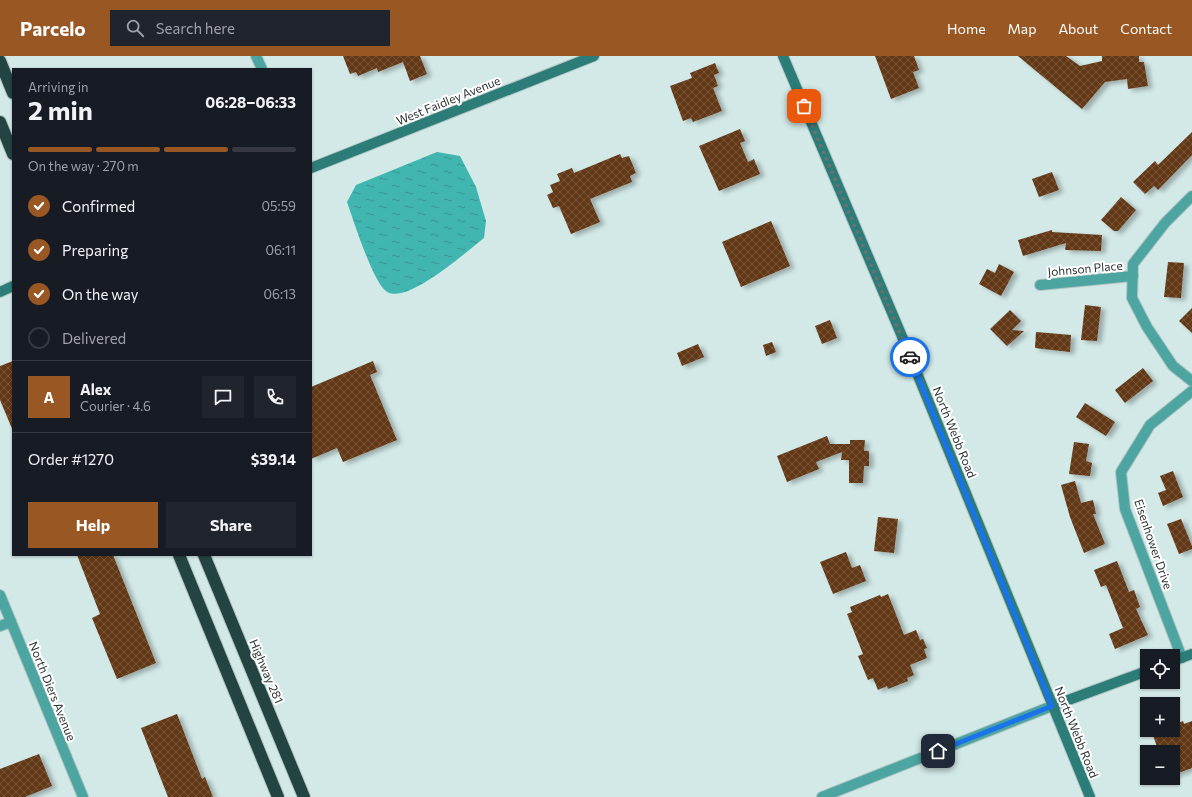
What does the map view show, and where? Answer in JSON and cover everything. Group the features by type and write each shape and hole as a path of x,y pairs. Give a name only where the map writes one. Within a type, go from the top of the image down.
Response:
{"highway":[{"path":"0,61 12,91"},
{"path":"0,122 12,152"},
{"path":"179,556 278,797"},
{"name":"Highway 281","path":"204,556 304,797"}],"main road":[{"name":"West Faidley Avenue","path":"312,168 594,56"},
{"name":"North Webb Road","path":"783,56 898,326 1090,797"},
{"path":"0,292 12,286"},
{"path":"1180,659 1192,654"},
{"path":"1052,706 1140,674"}],"street":[{"path":"256,56 262,68"},
{"path":"1192,196 1165,223 1133,264 1132,298 1148,327 1173,366 1192,381"},
{"name":"Johnson Place","path":"1040,285 1133,276"},
{"name":"Eisenhower Drive","path":"1173,649 1125,509 1121,472 1150,425 1192,391"},
{"name":"North Diers Avenue","path":"0,595 83,797"},
{"path":"0,626 11,622"},
{"path":"822,797 1052,706"}],"water":[{"path":"437,152 460,156 476,187 486,221 484,238 451,265 421,285 395,294 386,291 375,276 347,202 356,185"}],"building":[{"path":"343,56 420,56 427,74 410,81 403,62 378,72 377,68 358,76 356,72 350,74"},
{"path":"875,56 914,56 919,70 913,72 919,88 891,99"},
{"path":"1018,56 1066,56 1080,66 1102,61 1102,56 1139,56 1139,62 1144,62 1148,86 1128,89 1127,79 1105,82 1082,109"},
{"path":"715,63 719,73 714,75 718,86 713,88 722,111 693,122 691,118 683,121 670,86 692,78 690,73"},
{"path":"740,129 745,141 740,143 748,162 754,159 760,174 719,191 699,146"},
{"path":"1192,132 1192,155 1158,190 1154,186 1145,194 1133,182 1155,161 1158,165"},
{"path":"620,154 622,158 629,156 636,173 630,176 632,182 590,199 600,222 571,234 559,206 553,208 547,195 553,192 550,185 560,181 557,174 572,168 574,173"},
{"path":"1052,172 1059,190 1039,197 1032,179"},
{"path":"1121,197 1136,210 1118,231 1114,231 1101,220"},
{"path":"771,221 790,266 741,287 722,242"},
{"path":"1052,230 1052,232 1102,235 1101,251 1065,250 1066,243 1023,256 1018,240"},
{"path":"1168,262 1184,263 1181,298 1164,297"},
{"path":"999,264 1014,272 1001,296 979,284 987,269 995,273"},
{"path":"1085,305 1101,307 1097,341 1081,340"},
{"path":"1192,308 1192,333 1179,321"},
{"path":"1010,310 1021,321 1012,330 1024,331 1007,346 990,329"},
{"path":"830,320 837,338 822,344 815,326"},
{"path":"1036,332 1071,335 1070,352 1035,348"},
{"path":"772,342 776,352 766,356 763,345"},
{"path":"698,344 704,357 682,366 677,353"},
{"path":"12,361 12,429 0,400 0,366"},
{"path":"373,361 377,372 370,375 397,440 343,462 337,448 312,459 312,387"},
{"path":"1143,368 1153,381 1125,403 1115,390"},
{"path":"1085,403 1115,422 1106,436 1076,417"},
{"path":"827,436 830,444 850,444 850,440 865,440 864,451 869,451 869,466 864,466 863,483 849,483 849,460 841,460 842,452 816,462 819,469 787,482 777,456"},
{"path":"1074,442 1089,444 1086,461 1092,463 1090,476 1069,474"},
{"path":"1173,471 1183,497 1163,506 1158,493 1166,490 1160,476"},
{"path":"1075,481 1081,503 1093,500 1096,514 1093,514 1105,544 1084,553 1070,517 1061,485"},
{"path":"878,517 898,519 894,553 874,551"},
{"path":"1181,519 1192,549 1179,554 1167,524"},
{"path":"846,552 852,568 860,565 866,581 833,594 820,562"},
{"path":"77,556 113,556 156,663 117,679 92,618 100,614"},
{"path":"1117,561 1129,592 1134,590 1140,607 1136,609 1148,635 1115,649 1109,634 1123,628 1106,585 1101,587 1094,570"},
{"path":"888,594 904,635 916,630 920,640 923,639 927,648 924,649 927,658 910,665 914,675 907,678 908,681 888,689 887,686 878,690 873,678 868,680 858,656 863,654 847,614 852,612 850,607 880,595 881,597"},
{"path":"177,714 202,779 205,777 213,797 168,797 141,728"},
{"path":"1183,721 1184,724 1192,721 1192,768 1180,772 1180,745 1156,745 1153,737 1180,737 1180,722"},
{"path":"39,754 52,786 25,797 0,797 0,769"}],"way so far":[{"path":"804,106 910,357"}],"route":[{"path":"910,357 1052,706 938,751"}]}
